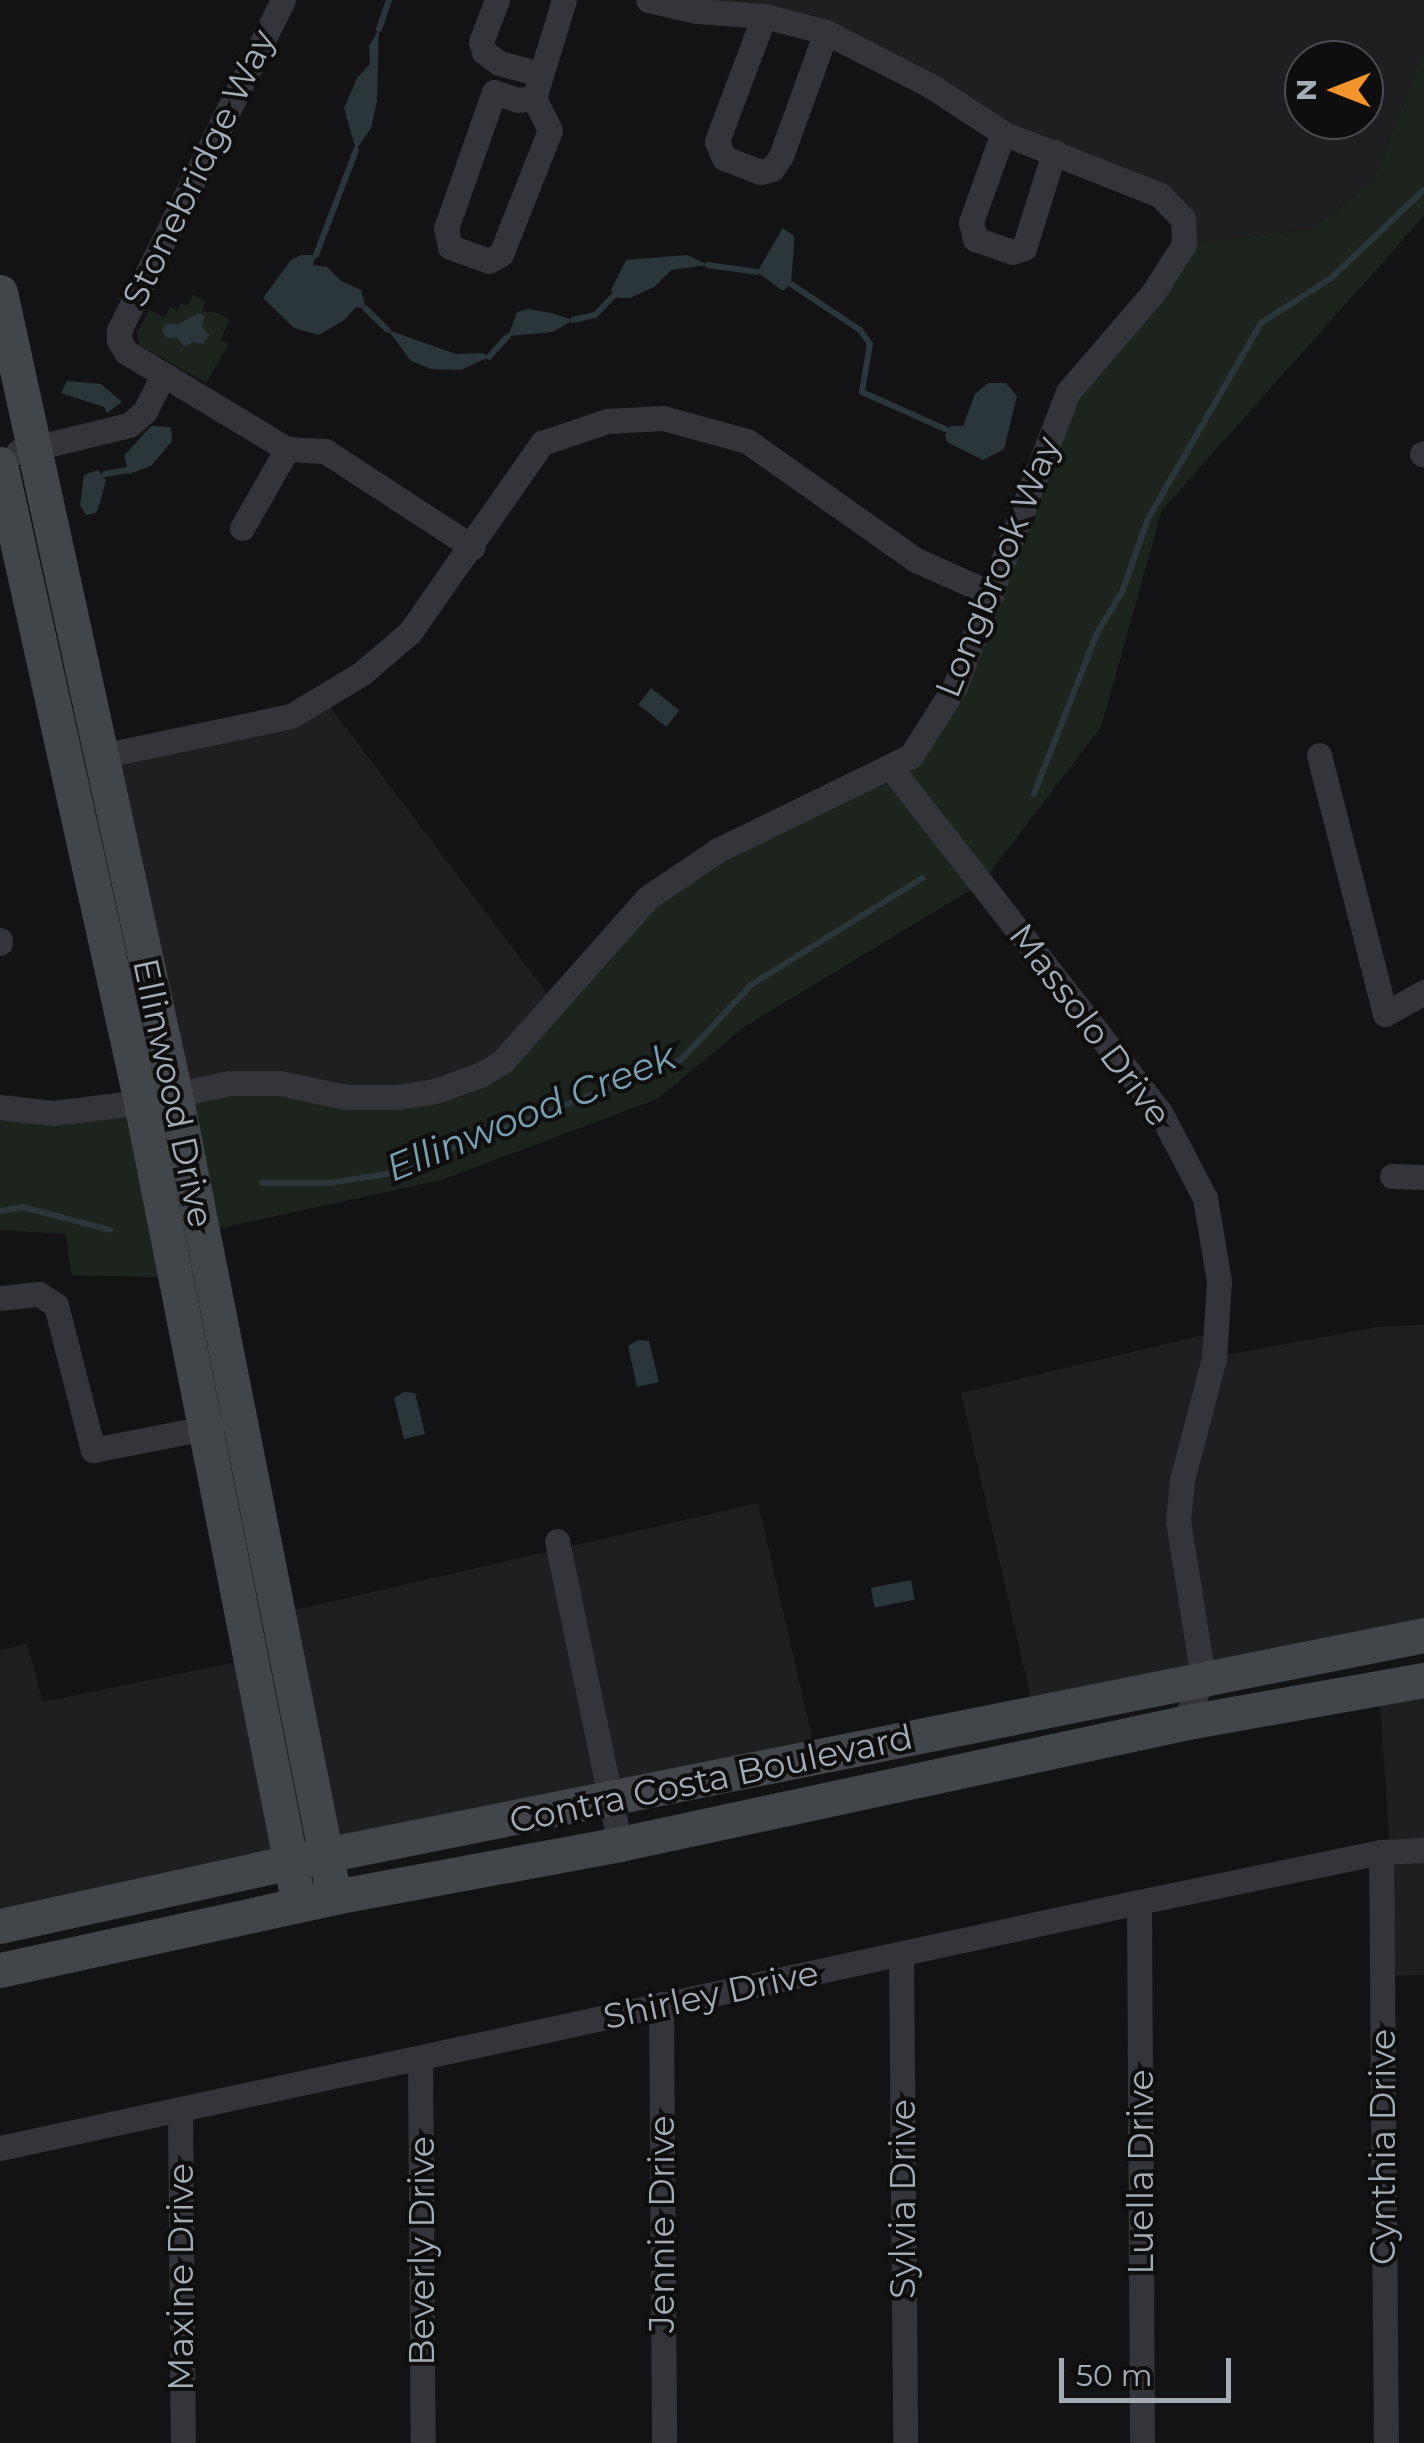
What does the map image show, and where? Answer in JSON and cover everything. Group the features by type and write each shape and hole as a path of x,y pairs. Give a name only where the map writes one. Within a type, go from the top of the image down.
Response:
{"main road":[{"name":"Ellinwood Drive","path":"0,292 11,457 158,1098"},
{"name":"Ellinwood Drive","path":"11,457 102,756 158,1098 222,1425 290,1862 317,1901"},
{"name":"Ellinwood Drive","path":"222,1425 326,1855 317,1901"},
{"name":"Contra Costa Boulevard","path":"0,1926 114,1905 290,1862 1424,1636"},
{"name":"Contra Costa Boulevard","path":"0,1970 317,1901 620,1844 1184,1723 1424,1680"}],"street":[{"name":"Stonebridge Way","path":"283,0 119,331 126,352 287,449 324,451 472,547"},
{"path":"496,0 481,42 484,52 536,86 550,130 501,254 489,261 450,246 446,239 494,92 518,100 536,86 564,0"},
{"path":"648,0 697,12 764,16 826,32 930,86 1002,133 1054,152 1024,248 1012,252 976,239 971,222 1002,133"},
{"path":"764,16 716,141 724,158 760,172 772,169 781,156 826,32"},
{"name":"Longbrook Way","path":"0,1107 54,1112 158,1098 230,1083 280,1083 346,1097 397,1098 435,1092 480,1075 503,1061 646,898 718,850 911,756 955,686 1068,392 1153,293 1184,244 1182,220 1160,195 1054,152"},
{"path":"11,457 110,432 145,412 163,376"},
{"path":"102,756 291,716 361,674 410,632 542,444 606,421 662,418 747,441 916,560 992,594"},
{"path":"242,528 287,449"},
{"path":"1319,755 1385,1014 1424,992"},
{"name":"Massolo Drive","path":"891,768 1160,1112 1206,1198 1219,1281 1214,1358 1182,1480 1178,1521 1203,1677"},
{"path":"1392,1176 1424,1176"},
{"path":"0,1298 39,1294 56,1306 93,1450 222,1425"},
{"path":"557,1542 620,1844"},
{"path":"1184,1723 1203,1677"},
{"name":"Shirley Drive","path":"0,2148 1139,1902 1380,1852 1424,1850"},
{"name":"Cynthia Drive","path":"1380,1852 1386,2443"},
{"name":"Luella Drive","path":"1139,1902 1142,2443"},
{"name":"Sylvia Drive","path":"901,1955 905,2443"},
{"name":"Jennie Drive","path":"661,2004 664,2443"},
{"name":"Beverly Drive","path":"420,2059 424,2443"},
{"name":"Maxine Drive","path":"180,2110 182,2443"}],"shaded area":[{"path":"648,0 1424,0 1424,50 1374,180 1312,229 1184,244 1183,219 1128,181 826,32"},
{"path":"379,29 377,101 371,128 356,150 344,108 357,78 370,64 369,46"},
{"path":"1424,50 1424,216 1162,510 1101,727 982,883 744,1027 657,1099 441,1180 202,1232 175,1094 230,1083 346,1097 480,1075 647,898 891,768 955,686 1068,392 1184,244 1312,229 1374,180"},
{"path":"783,228 794,236 794,246 791,284 783,291 757,272"},
{"path":"316,255 313,265 327,267 341,281 361,290 366,309 356,307 344,320 319,335 294,328 263,298 291,260"},
{"path":"687,255 708,265 671,270 654,287 630,298 618,298 611,290 626,260"},
{"path":"193,295 206,301 202,311 219,313 229,320 221,339 229,344 206,383 139,345 137,333 149,310 165,317 170,307 177,310 181,303 187,306"},
{"path":"529,309 573,320 553,332 508,336 517,312"},
{"path":"198,313 205,316 202,327 209,335 203,344 193,342 185,347 176,337 167,338 162,331 165,324 179,324"},
{"path":"388,330 456,354 483,353 489,357 461,370 431,369 411,361"},
{"path":"67,381 101,384 122,402 107,413 104,407 61,393"},
{"path":"988,383 1006,383 1017,396 1004,449 983,460 947,442 945,435 950,426 963,426 975,394"},
{"path":"151,426 171,427 172,441 151,466 129,474 124,456"},
{"path":"98,470 106,480 100,503 96,513 86,515 80,505 84,475"},
{"path":"651,688 679,710 666,727 638,705"},
{"path":"323,697 554,1003 503,1061 435,1091 175,1094 101,756"},
{"path":"141,1102 176,1278 71,1275 66,1234 0,1230 0,1107"},
{"path":"1424,1325 1424,1635 1034,1712 961,1393 1216,1332 1215,1357 1377,1327"},
{"path":"638,1340 649,1341 659,1382 637,1387 628,1346"},
{"path":"404,1392 415,1393 425,1434 404,1439 394,1398"},
{"path":"758,1503 817,1758 337,1869 278,1614"},
{"path":"911,1580 915,1600 875,1607 871,1588"},
{"path":"27,1644 43,1702 251,1659 290,1862 0,1926 0,1650"},
{"path":"1424,1680 1424,1975 1382,1976 1390,1850 1379,1688"}],"waterway":[{"path":"379,29 389,0"},
{"path":"316,255 356,150"},
{"name":"Ellinwood Creek","path":"1034,794 1097,633 1122,592 1148,519 1261,323 1331,278 1424,190"},
{"path":"708,265 757,272"},
{"path":"791,284 860,330 870,344 862,392 945,429"},
{"path":"573,320 595,315 614,295"},
{"path":"366,309 388,330"},
{"path":"489,357 508,336"},
{"path":"105,474 128,470"},
{"name":"Ellinwood Creek","path":"262,1183 328,1183 387,1174 681,1060 751,985 922,878"},
{"name":"Ellinwood Creek","path":"0,1211 22,1207 110,1230"}]}
